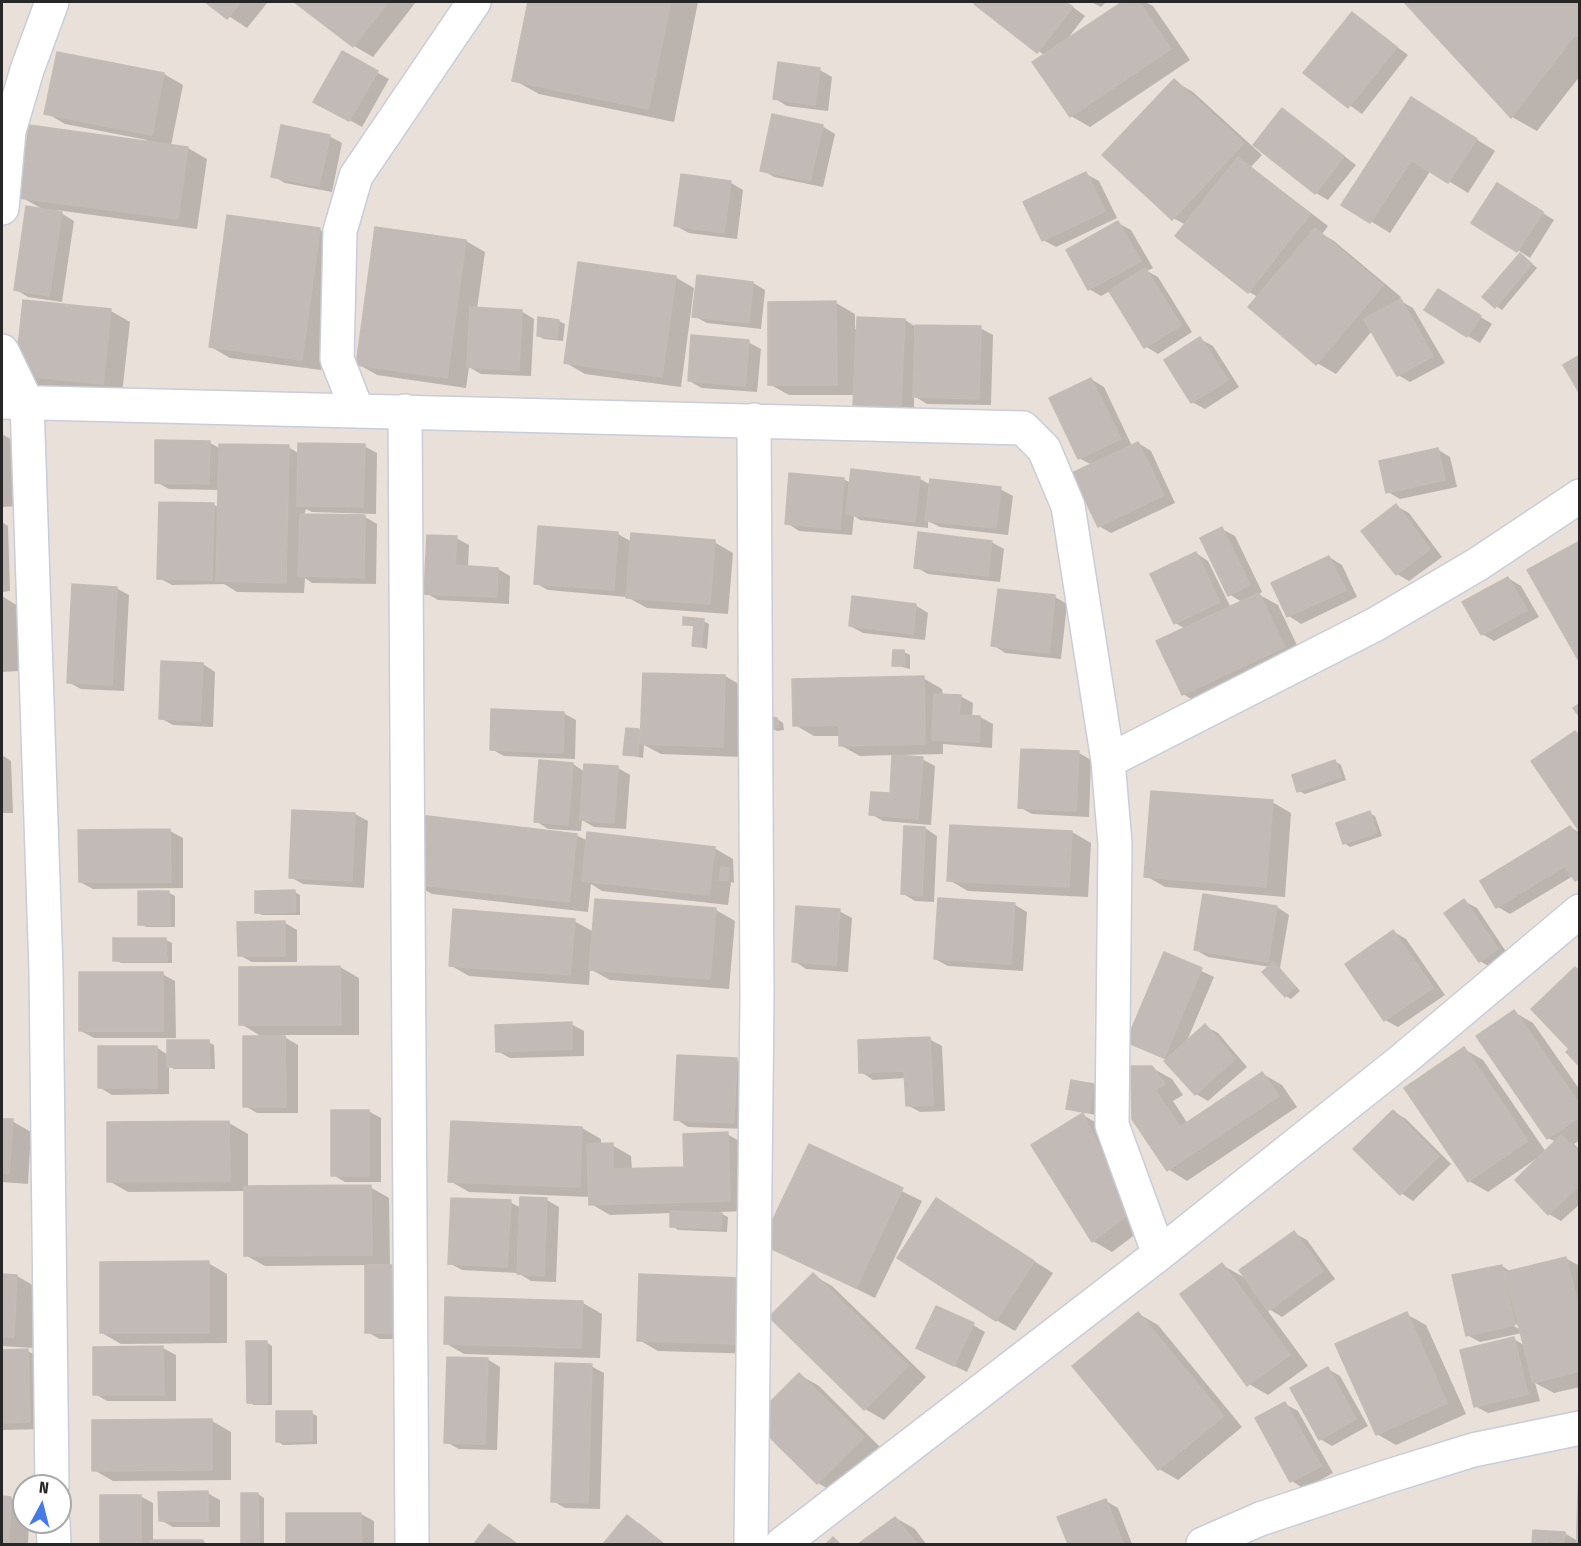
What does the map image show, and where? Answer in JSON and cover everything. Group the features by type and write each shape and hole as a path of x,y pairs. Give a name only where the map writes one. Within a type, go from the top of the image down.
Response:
{"street":[{"path":"2,208 9,131 52,2"},
{"path":"357,410 337,358 340,231 356,176 474,2"},
{"path":"2,351 14,403 46,971 52,1474"},
{"path":"14,403 1023,428 1044,449 1068,506 1108,761 1115,844 1112,1125 1159,1254"},
{"path":"405,411 412,1545"},
{"path":"751,1545 756,1010 754,420"},
{"path":"1108,761 1376,624 1478,564 1580,496"},
{"path":"782,1545 1159,1254 1400,1062 1580,911"},
{"path":"1203,1545 1260,1519 1407,1470 1473,1450 1580,1428"}],"building":[{"path":"205,2 241,2 227,19"},
{"path":"294,2 388,2 353,47"},
{"path":"528,2 671,2 648,109 512,81"},
{"path":"976,2 1065,2 1073,7 1037,53 974,4"},
{"path":"1122,2 1139,2 1171,49 1070,117 1032,62"},
{"path":"1404,2 1580,2 1580,36 1574,36 1511,118"},
{"path":"1352,12 1397,47 1348,108 1303,73"},
{"path":"342,51 378,71 349,121 313,102"},
{"path":"57,52 164,73 152,135 44,114"},
{"path":"778,62 820,68 815,105 773,99"},
{"path":"1174,79 1244,143 1172,220 1102,155"},
{"path":"1411,97 1477,139 1448,183 1411,160 1370,223 1341,205"},
{"path":"1282,108 1344,156 1315,194 1253,145"},
{"path":"772,114 823,125 810,181 760,171"},
{"path":"29,125 188,147 178,219 19,198"},
{"path":"281,125 330,135 319,186 271,177"},
{"path":"1238,157 1310,214 1248,293 1175,236"},
{"path":"1086,172 1105,211 1042,241 1023,202"},
{"path":"681,174 731,181 724,233 674,226"},
{"path":"1497,183 1543,212 1517,252 1471,223"},
{"path":"26,206 62,212 49,296 14,290"},
{"path":"227,215 320,228 302,360 209,347"},
{"path":"1118,221 1141,261 1088,290 1066,250"},
{"path":"375,227 466,240 447,378 356,365"},
{"path":"1315,228 1383,285 1316,365 1248,307"},
{"path":"1520,253 1532,264 1495,308 1482,297"},
{"path":"578,262 676,276 662,377 564,363"},
{"path":"1145,268 1181,325 1144,348 1109,291"},
{"path":"697,275 753,282 749,323 692,317"},
{"path":"1438,289 1481,316 1467,337 1424,310"},
{"path":"1401,299 1433,356 1397,376 1364,319"},
{"path":"23,300 111,309 103,384 15,375"},
{"path":"836,301 837,385 768,385 768,302"},
{"path":"470,307 522,310 519,370 467,367"},
{"path":"538,317 559,320 557,338 537,336"},
{"path":"857,317 905,319 901,407 853,405"},
{"path":"915,325 981,326 979,399 913,397"},
{"path":"691,335 749,340 745,386 688,381"},
{"path":"1200,337 1228,380 1191,403 1164,360"},
{"path":"1580,355 1580,394 1563,365"},
{"path":"1091,378 1121,439 1078,459 1049,398"},
{"path":"155,440 210,441 209,484 155,483"},
{"path":"1138,442 1164,495 1098,527 1072,473"},
{"path":"298,443 365,444 363,507 297,506"},
{"path":"219,444 289,445 286,583 216,581"},
{"path":"1438,448 1445,480 1386,493 1379,461"},
{"path":"851,469 920,477 915,522 846,514"},
{"path":"789,473 844,478 840,529 785,524"},
{"path":"930,479 1001,487 996,528 925,521"},
{"path":"159,502 214,503 212,580 157,579"},
{"path":"1396,504 1430,549 1396,575 1361,531"},
{"path":"300,514 365,515 364,578 298,576"},
{"path":"538,526 618,532 614,590 534,584"},
{"path":"1222,527 1250,585 1228,596 1200,538"},
{"path":"918,532 992,541 988,576 914,568"},
{"path":"631,533 715,540 710,604 626,598"},
{"path":"427,535 457,536 455,565 498,568 497,597 424,594"},
{"path":"1580,541 1580,663 1527,570"},
{"path":"1196,552 1220,602 1174,624 1150,574"},
{"path":"1329,556 1346,590 1287,617 1271,583"},
{"path":"1508,577 1527,610 1481,635 1462,602"},
{"path":"72,584 117,587 112,685 67,683"},
{"path":"998,589 1055,595 1049,653 991,646"},
{"path":"1259,593 1285,647 1182,695 1156,641"},
{"path":"852,596 916,604 913,634 849,626"},
{"path":"683,617 704,619 701,647 692,646 694,625 683,625"},
{"path":"893,650 904,650 905,666 892,666"},
{"path":"161,661 203,663 200,721 159,719"},
{"path":"643,673 725,675 723,747 640,744"},
{"path":"924,676 925,744 839,746 839,725 793,726 792,679"},
{"path":"934,694 961,695 959,715 980,716 979,742 932,740"},
{"path":"1580,703 1580,717 1573,708"},
{"path":"491,709 564,712 563,753 490,750"},
{"path":"771,717 777,718 779,727 769,729"},
{"path":"626,728 639,729 638,756 623,755"},
{"path":"1575,731 1580,737 1580,832 1531,761"},
{"path":"1021,749 1079,751 1076,811 1018,808"},
{"path":"892,755 923,757 918,819 869,815 871,792 890,793"},
{"path":"539,760 573,763 568,825 534,822"},
{"path":"1335,760 1341,777 1297,792 1292,775"},
{"path":"584,764 618,766 614,823 580,820"},
{"path":"1151,791 1273,800 1266,887 1144,877"},
{"path":"292,810 355,813 352,881 289,878"},
{"path":"1370,811 1377,833 1343,844 1336,823"},
{"path":"419,815 577,834 569,902 412,884"},
{"path":"950,825 1072,831 1069,887 947,881"},
{"path":"904,826 925,827 922,896 901,894"},
{"path":"1570,826 1580,841 1580,878 1575,881 1565,866 1496,908 1480,881"},
{"path":"170,829 171,882 79,882 78,830"},
{"path":"587,832 715,847 709,895 582,881"},
{"path":"721,867 729,868 728,880 719,880"},
{"path":"295,890 295,912 255,913 255,891"},
{"path":"138,891 169,891 170,925 138,925"},
{"path":"1203,894 1277,906 1268,962 1194,950"},
{"path":"938,898 1015,903 1011,964 934,959"},
{"path":"595,899 716,908 710,979 589,970"},
{"path":"1464,899 1498,949 1479,962 1444,913"},
{"path":"796,906 840,909 836,965 792,962"},
{"path":"453,909 575,919 570,975 449,966"},
{"path":"285,921 285,956 238,956 237,922"},
{"path":"1393,930 1433,988 1384,1021 1345,964"},
{"path":"113,938 166,938 167,961 113,961"},
{"path":"1164,952 1202,968 1164,1058 1126,1042"},
{"path":"1273,962 1295,987 1285,997 1262,972"},
{"path":"340,966 341,1025 239,1025 239,967"},
{"path":"1575,967 1580,971 1580,1067 1566,1052 1569,1049 1531,1009"},
{"path":"79,972 163,972 163,1031 79,1031"},
{"path":"1514,1010 1580,1105 1580,1117 1547,1139 1476,1036"},
{"path":"572,1022 572,1049 496,1052 495,1025"},
{"path":"1205,1024 1235,1059 1195,1095 1164,1061"},
{"path":"243,1036 285,1036 286,1107 243,1107"},
{"path":"930,1037 933,1105 906,1106 904,1071 859,1073 858,1040"},
{"path":"167,1040 209,1040 210,1067 167,1067"},
{"path":"98,1046 157,1046 157,1088 98,1088"},
{"path":"1464,1047 1528,1141 1468,1182 1404,1088"},
{"path":"677,1055 737,1058 734,1123 674,1120"},
{"path":"1131,1066 1152,1066 1165,1084 1155,1090 1180,1127 1262,1072 1279,1096 1167,1171 1132,1119"},
{"path":"1071,1080 1094,1084 1089,1113 1066,1109"},
{"path":"331,1110 369,1110 369,1176 331,1176"},
{"path":"1393,1110 1439,1156 1400,1195 1353,1149"},
{"path":"1083,1113 1130,1213 1092,1242 1031,1145"},
{"path":"2,1119 13,1119 9,1173 2,1173"},
{"path":"229,1121 230,1181 107,1182 107,1122"},
{"path":"451,1121 582,1127 580,1187 448,1182"},
{"path":"728,1132 730,1201 589,1205 587,1144 613,1143 613,1169 684,1167 683,1134"},
{"path":"1561,1135 1580,1154 1580,1185 1548,1215 1515,1180"},
{"path":"809,1144 903,1188 856,1288 761,1244"},
{"path":"371,1185 372,1255 244,1256 244,1186"},
{"path":"520,1197 547,1198 544,1276 517,1274"},
{"path":"451,1198 511,1200 507,1267 448,1264"},
{"path":"936,1198 1034,1261 996,1321 897,1258"},
{"path":"670,1211 722,1213 721,1229 670,1227"},
{"path":"1294,1231 1323,1271 1268,1311 1239,1270"},
{"path":"1566,1257 1580,1312 1580,1371 1533,1383 1505,1272"},
{"path":"209,1261 209,1333 100,1333 100,1262"},
{"path":"1222,1263 1290,1355 1247,1386 1180,1294"},
{"path":"365,1265 392,1265 392,1333 365,1333"},
{"path":"1502,1265 1515,1325 1466,1336 1452,1275"},
{"path":"813,1273 908,1366 864,1410 769,1317"},
{"path":"2,1274 17,1275 14,1337 2,1337"},
{"path":"639,1274 742,1278 740,1344 637,1341"},
{"path":"445,1297 583,1301 581,1348 444,1344"},
{"path":"936,1306 974,1323 954,1366 916,1348"},
{"path":"1138,1312 1224,1416 1158,1470 1072,1366"},
{"path":"1407,1312 1447,1403 1376,1435 1335,1344"},
{"path":"1514,1337 1528,1394 1474,1407 1460,1350"},
{"path":"246,1341 267,1341 267,1403 247,1403"},
{"path":"163,1346 164,1395 93,1395 93,1347"},
{"path":"28,1349 30,1422 2,1423 2,1350"},
{"path":"447,1357 488,1358 485,1444 444,1443"},
{"path":"555,1363 592,1364 588,1503 551,1502"},
{"path":"1328,1367 1356,1419 1319,1440 1290,1388"},
{"path":"799,1373 864,1437 817,1484 752,1420"},
{"path":"1285,1402 1321,1466 1290,1482 1255,1418"},
{"path":"276,1411 312,1411 312,1441 276,1442"},
{"path":"212,1419 212,1470 92,1471 92,1420"},
{"path":"1579,1463 1580,1544 1577,1544 1577,1526"},
{"path":"208,1491 208,1521 159,1521 158,1492"},
{"path":"241,1493 258,1493 259,1544 241,1544"},
{"path":"100,1495 141,1495 141,1544 100,1544"},
{"path":"2,1496 11,1497 9,1544 2,1544"},
{"path":"1106,1499 1123,1544 1068,1544 1057,1517"},
{"path":"286,1513 361,1513 361,1544 286,1544"},
{"path":"627,1515 663,1544 603,1544"},
{"path":"895,1517 917,1544 858,1544"},
{"path":"489,1524 516,1544 474,1544"},
{"path":"1533,1530 1565,1532 1564,1543 1547,1541 1547,1544 1532,1544"},
{"path":"833,1537 840,1544 826,1544"},
{"path":"150,1540 203,1540 203,1544 150,1544"}]}
